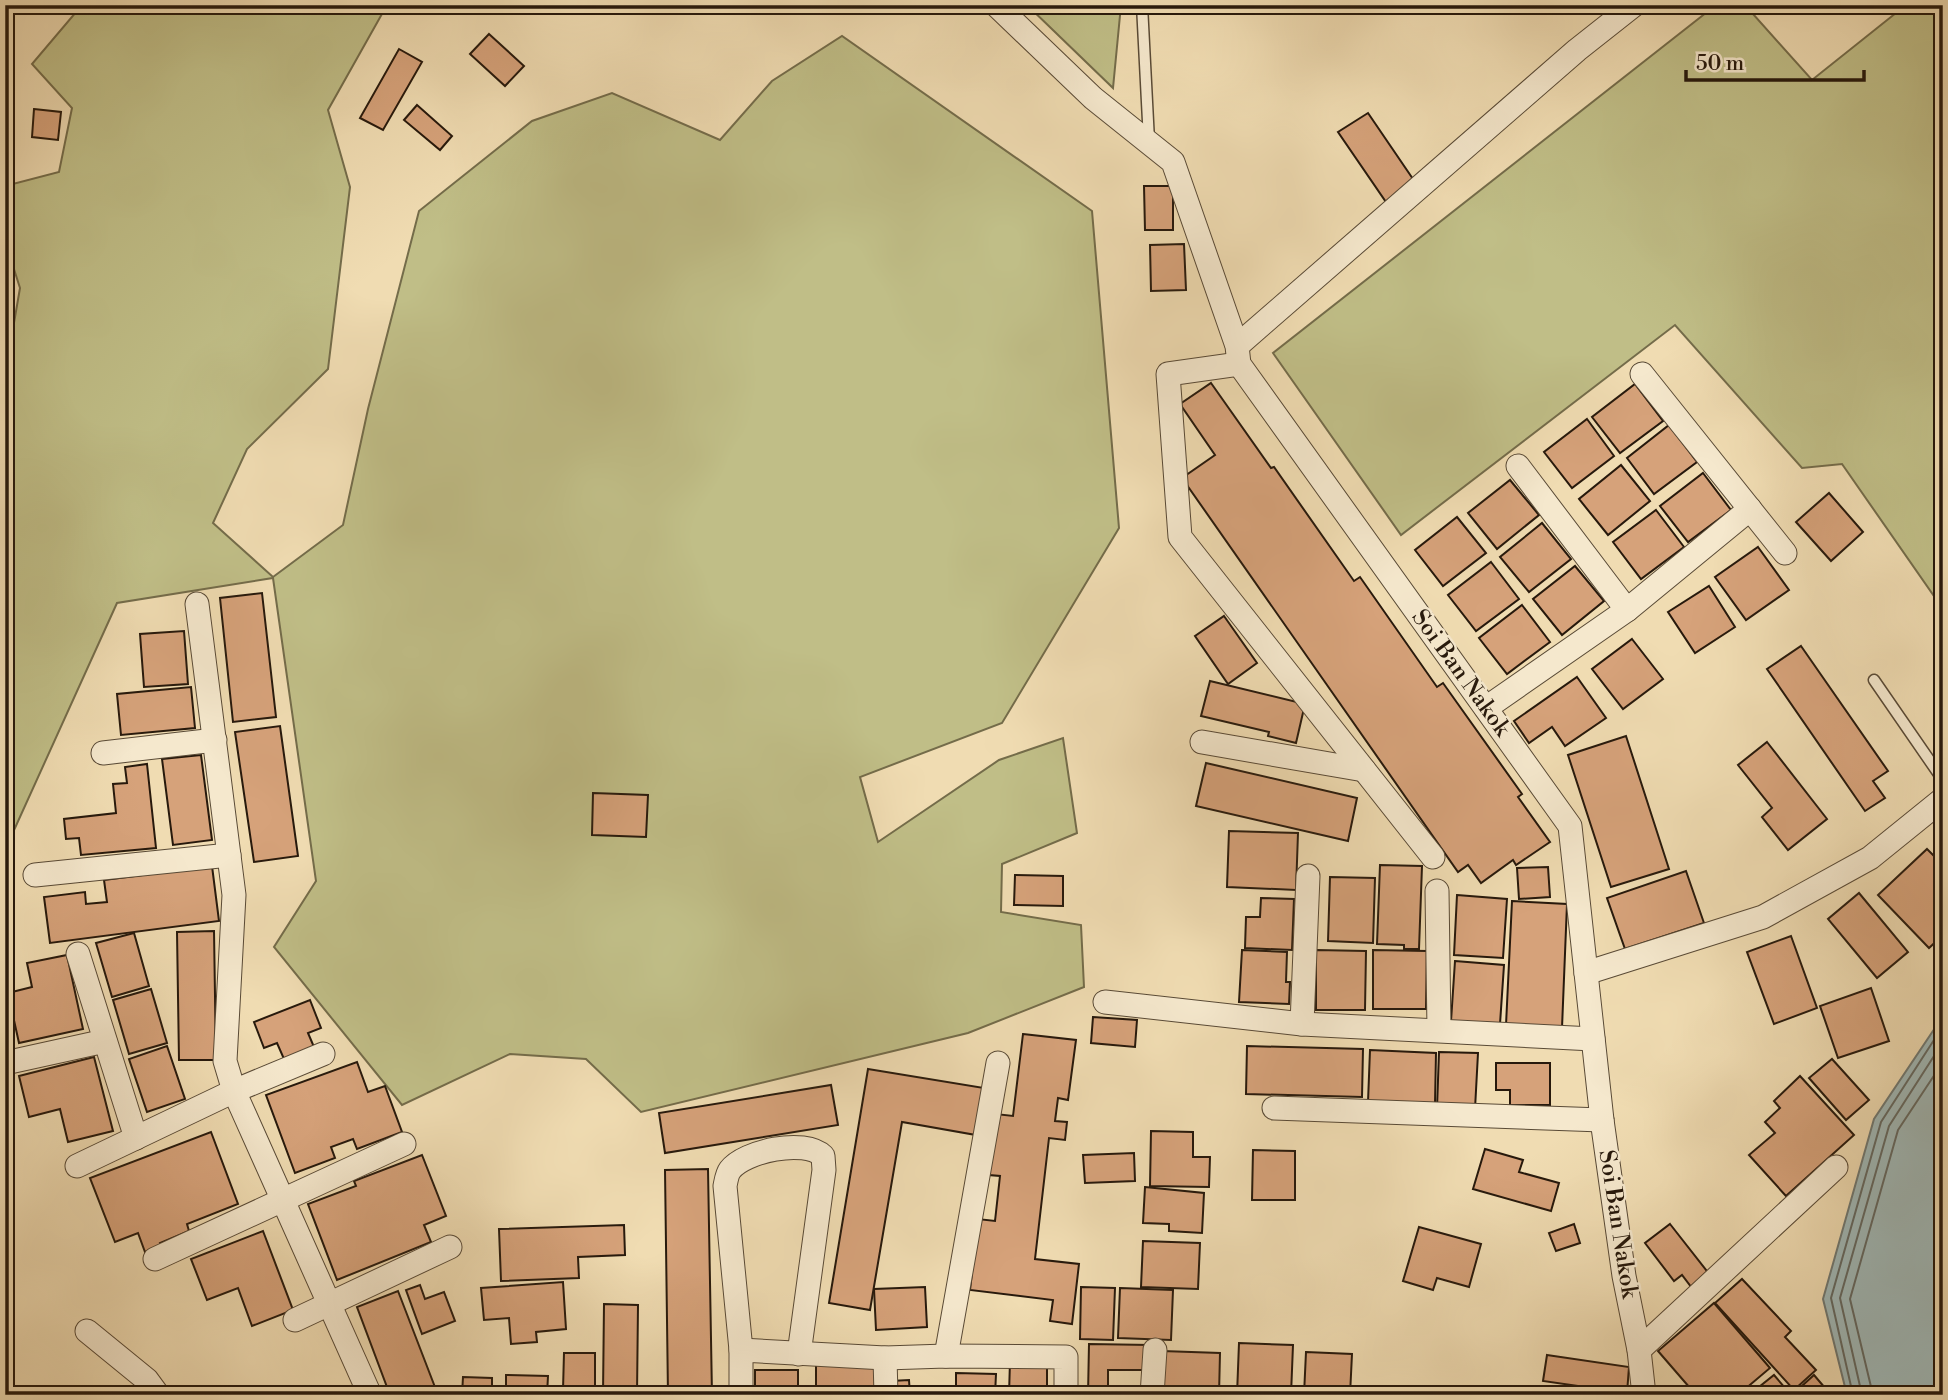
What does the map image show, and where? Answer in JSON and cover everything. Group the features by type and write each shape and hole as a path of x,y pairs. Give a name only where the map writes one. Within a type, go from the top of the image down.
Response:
{"street":[{"name":"Soi Ban Nakok","path":"996,5 1093,98 1173,162 1238,355 1570,826 1602,1120 1624,1276 1640,1350 1644,1395"},
{"path":"1433,857 1180,537 1167,374 1238,355 1577,50 1634,5"},
{"path":"1642,374 1785,553"},
{"path":"1518,466 1627,610"},
{"path":"1486,708 1627,610 1750,509"},
{"path":"197,604 234,895 225,1061 234,1091 370,1395"},
{"path":"103,753 215,740"},
{"path":"1202,742 1364,770"},
{"path":"1586,972 1763,917 1870,858 1943,799"},
{"path":"35,874 229,855"},
{"path":"1302,1024 1308,876"},
{"path":"1437,891 1439,1030"},
{"path":"78,954 136,1138"},
{"path":"1105,1002 1302,1024 1593,1039"},
{"path":"5,1063 106,1041"},
{"path":"77,1167 234,1091 323,1054"},
{"path":"946,1356 998,1063"},
{"path":"1274,1108 1602,1120"},
{"path":"155,1259 404,1144"},
{"path":"741,1395 741,1350 725,1186 729,1171 740,1161 786,1146 805,1146 817,1150 823,1156 824,1170 799,1354"},
{"path":"1640,1350 1836,1167"},
{"path":"295,1320 450,1247"},
{"path":"87,1331 147,1380 158,1395"},
{"path":"741,1350 885,1358 1066,1357 1066,1395"},
{"path":"1152,1395 1155,1350"},
{"path":"885,1358 886,1395"}],"lane":[{"path":"1142,5 1149,141"},
{"path":"1874,680 1943,780"}],"shaded area":[{"path":"82,5 387,5 328,110 350,187 328,369 247,449 213,523 273,577 343,525 368,409 419,211 532,121 612,93 720,140 772,81 842,36 1092,211 1119,528 1002,723 860,777 878,842 999,760 1063,738 1077,833 1002,864 1001,912 1081,925 1084,987 968,1033 641,1112 586,1059 510,1054 402,1105 274,947 316,881 273,578 117,603 5,850 5,375 20,288 5,241 5,186 59,172 72,108 32,64"},
{"path":"1027,5 1121,5 1113,88"},
{"path":"1716,5 1745,5 1812,80 1906,5 1943,5 1943,609 1842,464 1802,468 1675,325 1401,535 1273,353"}],"water":[{"path":"1943,1016 1943,1395 1847,1395 1823,1299 1874,1119"}],"building":[{"path":"489,34 524,66 505,86 470,54"},
{"path":"399,49 422,62 383,130 360,118"},
{"path":"417,105 452,136 440,150 404,120"},
{"path":"34,109 61,112 58,140 32,137"},
{"path":"1368,113 1415,182 1386,202 1338,132"},
{"path":"1144,186 1173,186 1173,230 1145,230"},
{"path":"1184,244 1186,290 1151,291 1150,245"},
{"path":"1211,383 1354,581 1360,577 1437,687 1443,683 1522,794 1518,797 1550,842 1516,865 1513,860 1481,883 1468,865 1458,872 1182,478 1215,455 1180,404"},
{"path":"1635,384 1663,421 1620,453 1592,417"},
{"path":"1587,419 1614,456 1572,488 1544,452"},
{"path":"1669,425 1697,462 1654,494 1627,458"},
{"path":"1621,465 1650,501 1608,535 1579,499"},
{"path":"1703,473 1731,510 1688,542 1660,506"},
{"path":"1510,480 1539,515 1497,549 1468,513"},
{"path":"1829,493 1863,532 1831,561 1796,522"},
{"path":"1656,510 1684,547 1641,579 1613,542"},
{"path":"1457,517 1486,553 1443,586 1415,550"},
{"path":"1542,523 1571,559 1529,592 1500,557"},
{"path":"1758,547 1789,590 1746,620 1715,577"},
{"path":"1491,562 1519,599 1476,631 1448,595"},
{"path":"1575,566 1604,601 1562,635 1533,599"},
{"path":"1709,586 1735,627 1695,653 1668,612"},
{"path":"262,593 276,717 233,722 220,598"},
{"path":"1522,605 1550,642 1507,674 1479,638"},
{"path":"1224,616 1257,663 1228,684 1195,636"},
{"path":"184,631 188,684 144,687 140,634"},
{"path":"1632,639 1663,679 1623,709 1592,669"},
{"path":"1801,646 1888,771 1873,781 1885,798 1865,811 1767,669"},
{"path":"1577,677 1606,718 1565,746 1552,727 1529,743 1514,721"},
{"path":"1210,681 1305,704 1296,743 1268,736 1269,732 1201,716"},
{"path":"191,687 195,728 121,735 117,694"},
{"path":"280,726 298,856 254,862 235,732"},
{"path":"1626,736 1669,869 1611,887 1568,755"},
{"path":"1767,742 1827,819 1788,850 1762,817 1772,808 1738,765"},
{"path":"201,755 212,840 173,845 162,759"},
{"path":"1206,763 1357,798 1348,841 1196,806"},
{"path":"147,764 156,848 81,855 79,838 66,839 64,819 116,813 113,784 127,783 125,767"},
{"path":"593,793 648,795 646,837 592,835"},
{"path":"1229,831 1298,833 1296,890 1227,887"},
{"path":"1927,849 1943,865 1943,935 1929,948 1878,895"},
{"path":"1380,865 1422,866 1419,949 1404,949 1404,945 1377,944"},
{"path":"212,866 219,921 50,943 44,897 85,892 86,904 107,902 104,880"},
{"path":"1548,867 1550,897 1519,899 1517,868"},
{"path":"1686,871 1704,923 1625,949 1607,898"},
{"path":"1015,875 1063,876 1063,906 1014,905"},
{"path":"1330,877 1375,878 1373,943 1328,941"},
{"path":"1859,893 1908,952 1877,978 1828,919"},
{"path":"1457,895 1507,899 1503,958 1454,955"},
{"path":"1261,898 1294,899 1292,950 1245,948 1246,917 1260,917"},
{"path":"1512,901 1567,904 1562,1028 1506,1025"},
{"path":"214,931 216,1060 179,1060 177,932"},
{"path":"134,933 149,986 112,997 96,943"},
{"path":"1791,936 1817,1008 1774,1024 1747,952"},
{"path":"1242,950 1287,952 1286,982 1290,982 1289,1004 1239,1002"},
{"path":"1316,950 1366,951 1365,1010 1316,1010"},
{"path":"1373,950 1427,951 1426,1009 1373,1009"},
{"path":"67,955 83,1029 19,1043 8,993 32,987 27,963"},
{"path":"1455,961 1504,965 1500,1024 1451,1021"},
{"path":"1871,988 1889,1041 1838,1058 1820,1006"},
{"path":"151,989 167,1043 129,1054 113,1000"},
{"path":"310,1000 321,1028 308,1033 314,1047 284,1059 277,1043 264,1048 254,1022"},
{"path":"1093,1017 1137,1020 1135,1047 1091,1043"},
{"path":"1023,1034 1076,1040 1068,1100 1058,1098 1055,1121 1067,1122 1065,1140 1049,1138 1035,1259 1079,1264 1072,1324 1050,1321 1053,1300 970,1290 978,1219 995,1221 1000,1176 989,1175 996,1114 1013,1116"},
{"path":"167,1046 185,1099 147,1112 129,1059"},
{"path":"1247,1046 1363,1049 1362,1097 1246,1094"},
{"path":"1370,1050 1436,1053 1435,1104 1368,1102"},
{"path":"1439,1052 1478,1053 1475,1109 1437,1108"},
{"path":"94,1057 113,1131 68,1142 60,1109 29,1117 19,1076"},
{"path":"1832,1059 1869,1100 1846,1120 1809,1078"},
{"path":"357,1062 368,1092 385,1086 402,1132 357,1149 353,1139 331,1147 335,1158 295,1173 266,1095"},
{"path":"1496,1063 1550,1063 1550,1105 1510,1105 1510,1090 1496,1090"},
{"path":"868,1069 984,1088 976,1135 902,1122 870,1310 829,1303"},
{"path":"1800,1076 1854,1135 1786,1196 1749,1155 1775,1133 1765,1122 1780,1108 1774,1101"},
{"path":"831,1085 838,1125 665,1153 659,1113"},
{"path":"1151,1131 1193,1132 1193,1157 1210,1157 1209,1187 1150,1186"},
{"path":"211,1132 238,1204 187,1224 189,1231 145,1252 138,1233 115,1242 90,1178"},
{"path":"1485,1149 1523,1160 1519,1172 1559,1183 1551,1211 1473,1189"},
{"path":"1253,1150 1295,1151 1295,1200 1252,1200"},
{"path":"1134,1153 1135,1181 1085,1183 1083,1155"},
{"path":"422,1155 446,1216 424,1225 431,1242 337,1280 308,1204 356,1186 354,1181"},
{"path":"708,1169 712,1395 668,1395 665,1170"},
{"path":"1145,1187 1204,1193 1202,1233 1169,1231 1169,1224 1143,1223"},
{"path":"1574,1224 1580,1243 1556,1251 1549,1233"},
{"path":"1670,1224 1710,1275 1692,1288 1682,1275 1674,1281 1645,1243"},
{"path":"624,1225 625,1255 578,1257 579,1278 501,1281 499,1229"},
{"path":"1419,1227 1481,1244 1469,1287 1437,1278 1433,1290 1403,1281"},
{"path":"263,1231 293,1310 252,1326 238,1288 207,1300 191,1259"},
{"path":"1143,1241 1200,1243 1198,1289 1141,1287"},
{"path":"1742,1279 1791,1331 1785,1337 1816,1370 1794,1390 1715,1303"},
{"path":"563,1282 566,1329 536,1332 537,1342 511,1344 509,1318 484,1320 481,1288"},
{"path":"420,1285 425,1299 444,1292 455,1321 422,1334 406,1290"},
{"path":"925,1287 927,1327 876,1330 874,1289"},
{"path":"1081,1287 1115,1288 1113,1340 1080,1339"},
{"path":"1120,1288 1173,1290 1171,1340 1118,1338"},
{"path":"398,1291 438,1395 390,1395 357,1307"},
{"path":"1714,1303 1770,1368 1738,1395 1682,1395 1690,1388 1658,1351"},
{"path":"604,1304 638,1305 637,1395 603,1395"},
{"path":"1239,1343 1293,1345 1291,1395 1237,1395"},
{"path":"1089,1344 1150,1345 1149,1370 1108,1370 1108,1395 1088,1395"},
{"path":"1162,1351 1220,1353 1219,1395 1161,1395"},
{"path":"1306,1352 1352,1354 1350,1395 1304,1395"},
{"path":"564,1353 595,1353 595,1390 563,1390"},
{"path":"1547,1355 1629,1367 1627,1393 1543,1381"},
{"path":"1010,1361 1047,1362 1047,1395 1009,1395"},
{"path":"878,1363 879,1395 816,1395 816,1364"},
{"path":"755,1370 798,1370 798,1395 755,1395"},
{"path":"956,1373 996,1374 995,1395 956,1395"},
{"path":"506,1375 548,1376 547,1395 506,1395"},
{"path":"1774,1375 1791,1395 1749,1395"},
{"path":"1814,1375 1831,1395 1793,1394"},
{"path":"463,1377 492,1378 492,1395 462,1395"},
{"path":"909,1380 910,1395 891,1395 891,1381"}]}
